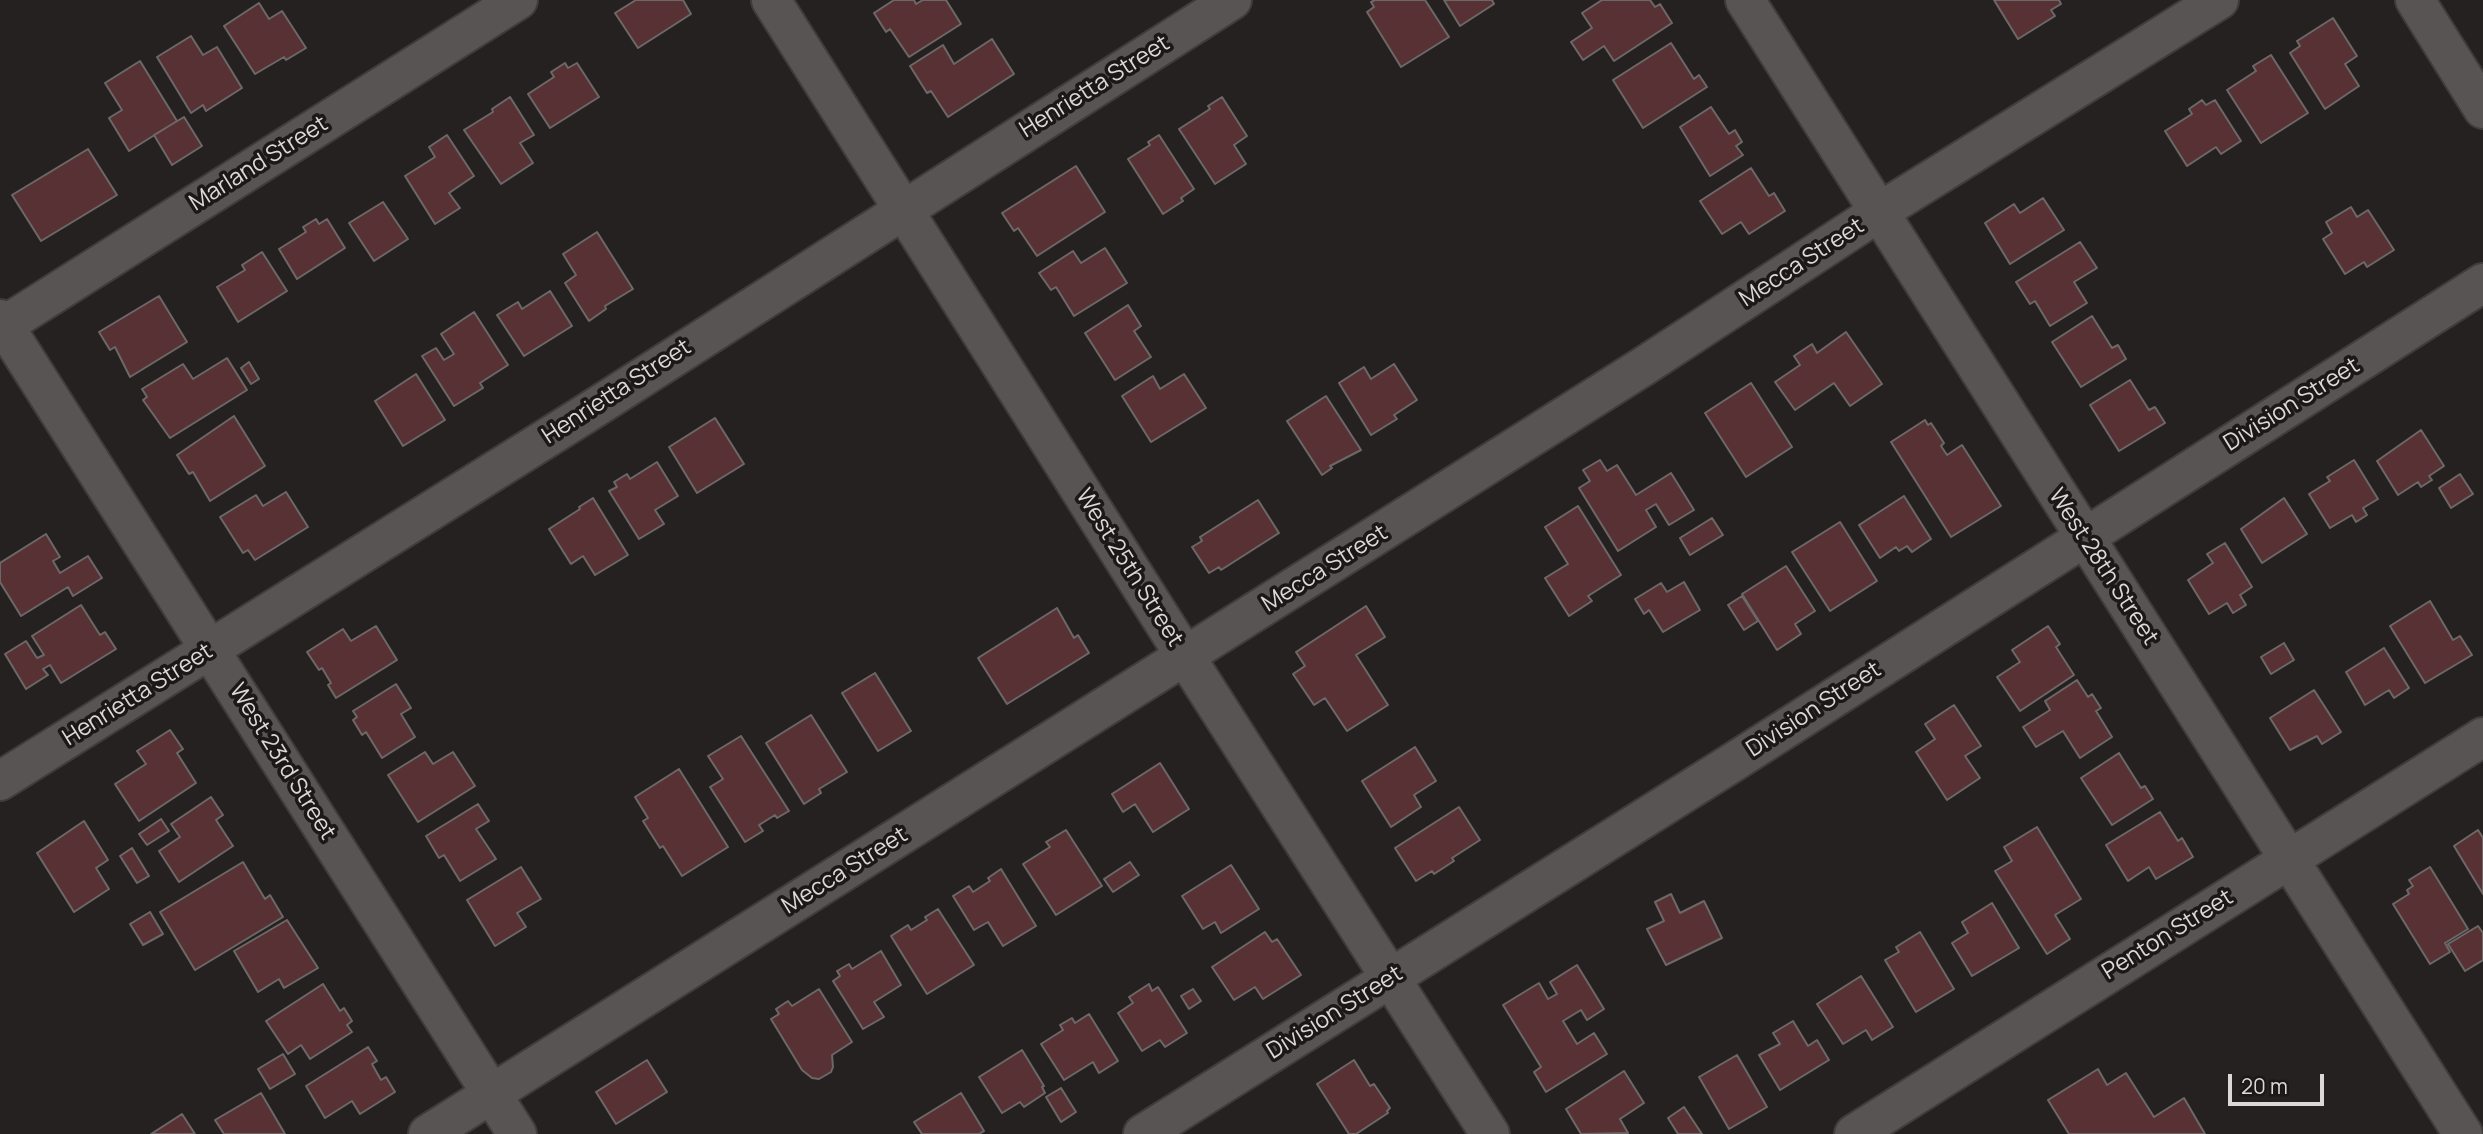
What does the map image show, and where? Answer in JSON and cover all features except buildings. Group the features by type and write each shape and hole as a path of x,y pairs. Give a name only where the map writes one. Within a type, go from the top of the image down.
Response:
{"street":[{"name":"Marland Street","path":"1,324 518,0"},
{"name":"West 25th Street","path":"771,0 1490,1134"},
{"name":"Henrietta Street","path":"0,781 582,416 1232,0"},
{"name":"West 28th Street","path":"1745,0 2083,538 2463,1134"},
{"name":"Mecca Street","path":"428,1134 1644,366 1879,212 2219,0"},
{"path":"2414,0 2483,109"},
{"name":"Division Street","path":"1143,1134 2483,283"},
{"name":"West 23rd Street","path":"1,324 517,1134"},
{"name":"Penton Street","path":"1854,1134 2483,737"}]}
